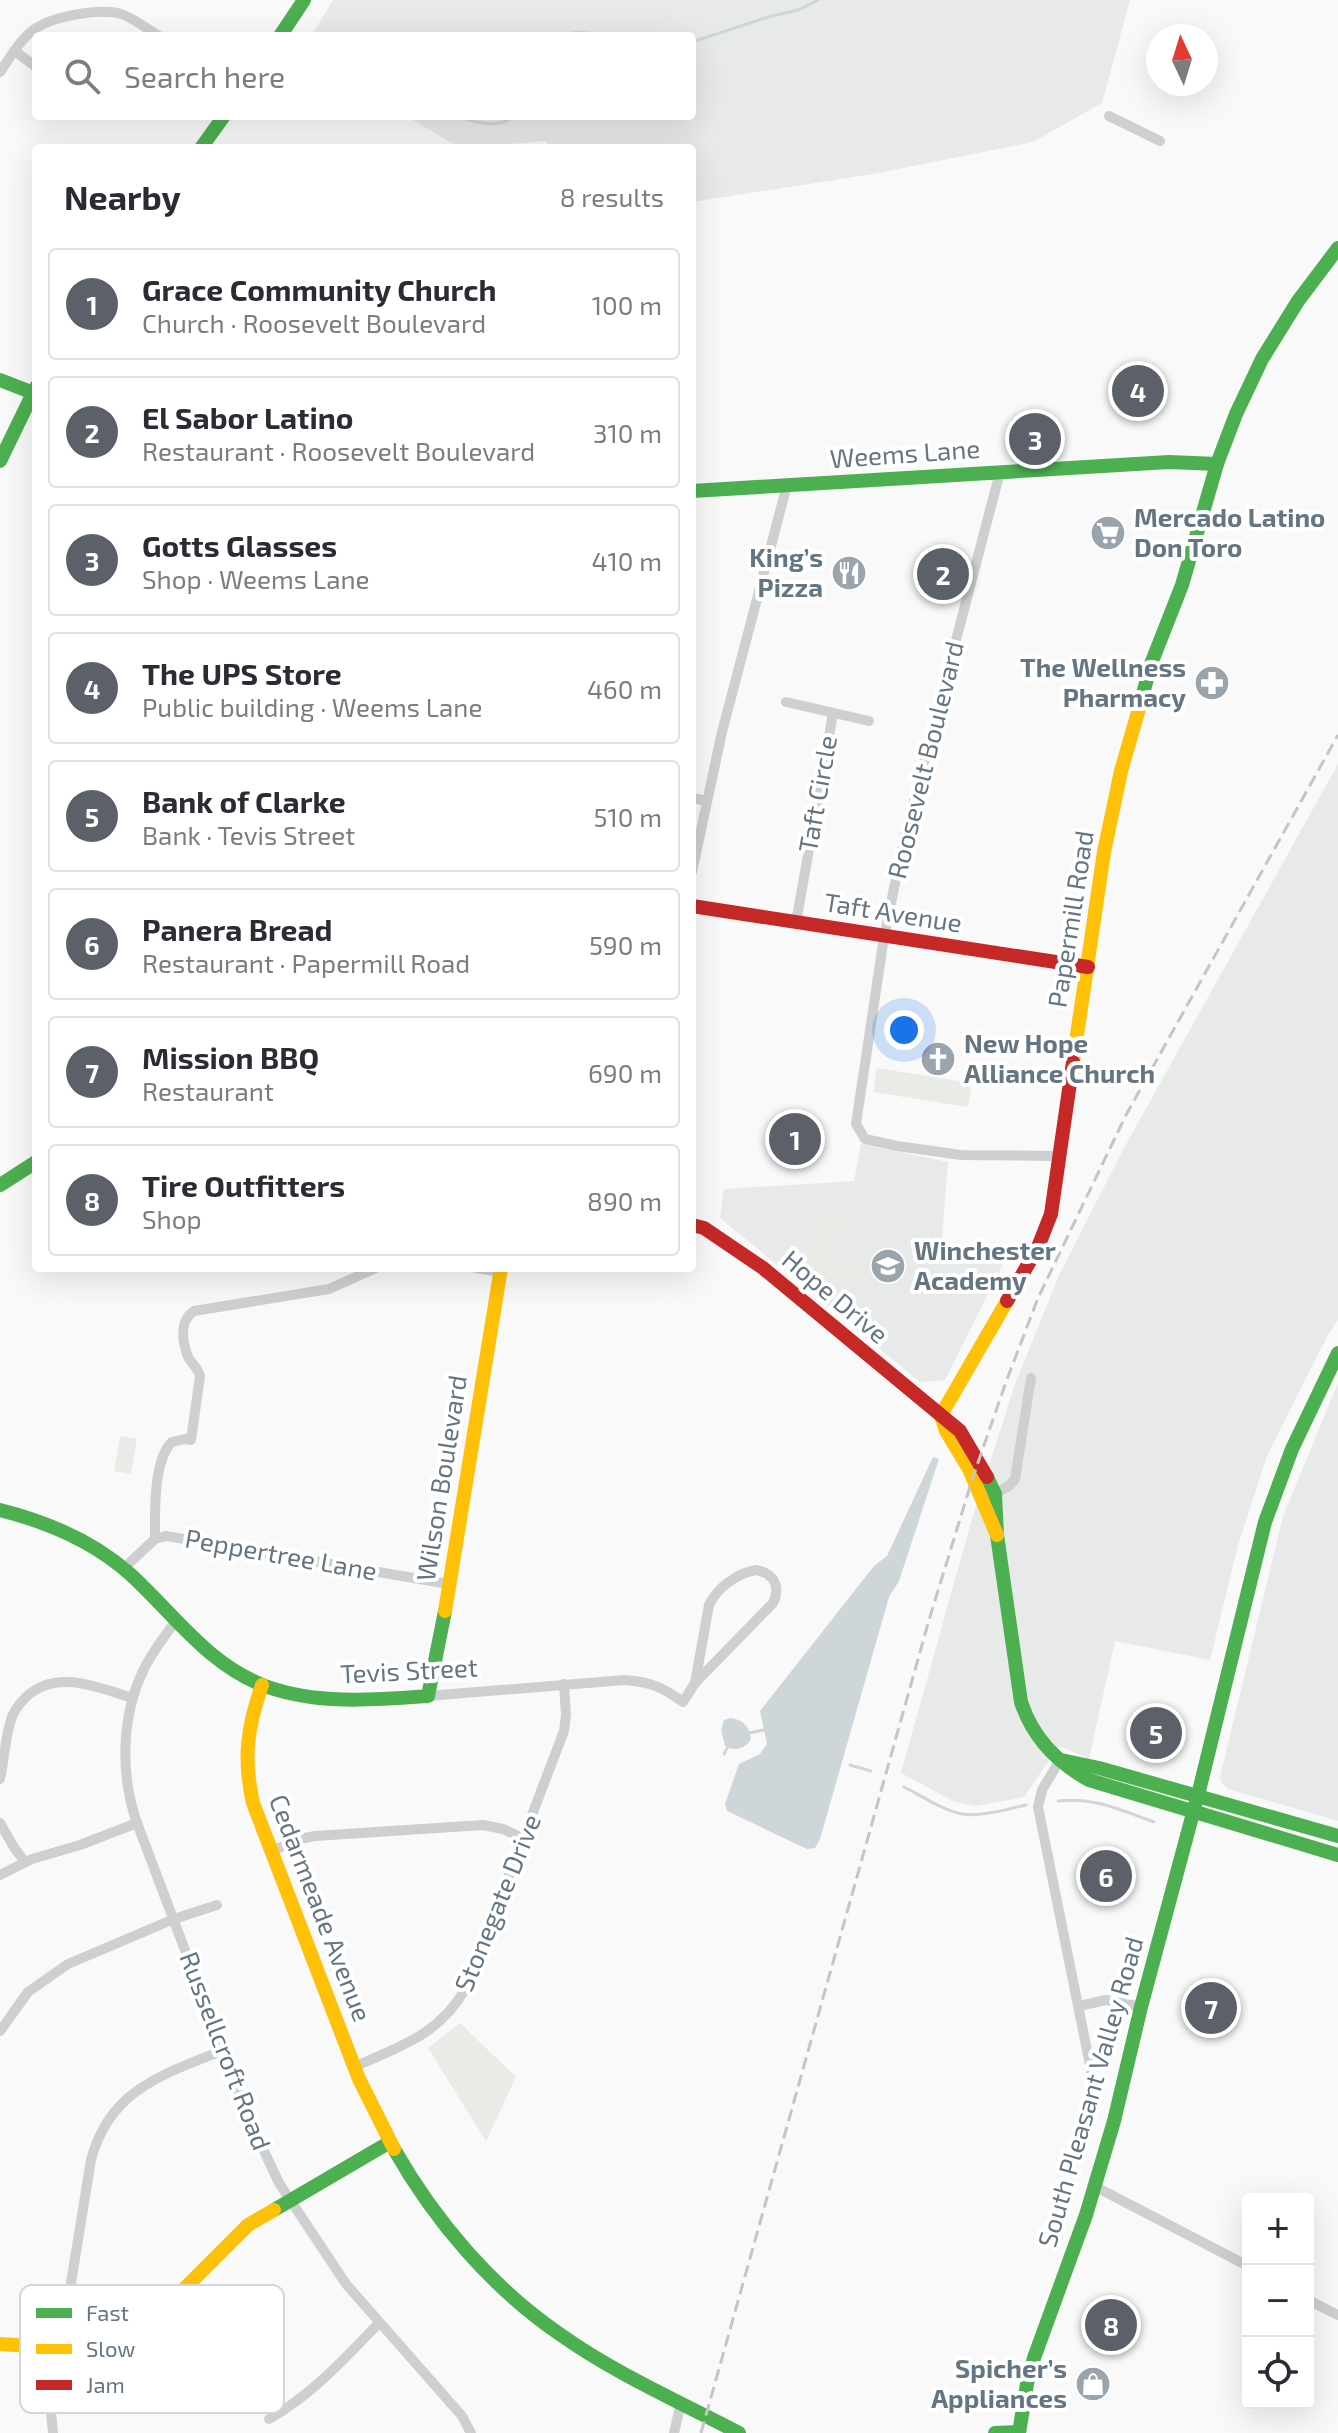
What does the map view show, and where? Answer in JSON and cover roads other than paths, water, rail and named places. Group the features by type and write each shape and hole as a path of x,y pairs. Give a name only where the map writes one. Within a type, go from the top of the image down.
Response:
{"street":[{"path":"283,32 304,0"},
{"path":"32,32 44,23 100,12 127,16 153,32"},
{"path":"0,72 32,32"},
{"path":"15,51 32,64"},
{"path":"1109,116 1160,141"},
{"path":"204,144 221,120"},
{"name":"Papermill Road","path":"941,1415 1045,1231 1051,1214 1104,852 1121,771 1151,664 1187,569 1217,464 1262,359 1298,301 1338,248"},
{"path":"0,380 32,390"},
{"path":"0,461 32,397"},
{"name":"Weems Lane","path":"696,491 1169,462 1217,464"},
{"name":"Roosevelt Boulevard","path":"1000,472 911,809 884,937 855,1118 862,1137 871,1141 961,1155 1059,1156"},
{"path":"696,853 722,732 787,485"},
{"name":"Taft Circle","path":"786,702 869,721"},
{"name":"Taft Circle","path":"796,923 833,713"},
{"path":"696,799 707,801"},
{"name":"Taft Avenue","path":"696,907 1088,967"},
{"path":"0,1185 32,1165"},
{"name":"Hope Drive","path":"696,1226 727,1242 763,1268 941,1415"},
{"path":"155,1539 155,1501 163,1453 177,1439 191,1440 200,1371 187,1353 183,1325 189,1314 329,1289 367,1272"},
{"name":"Wilson Boulevard","path":"428,1696 501,1272"},
{"name":"South Pleasant Valley Road","path":"1019,2432 1034,2358 1114,2121 1265,1522 1292,1449 1338,1353"},
{"path":"995,1494 1015,1479 1031,1378"},
{"path":"941,1415 954,1424 966,1440 995,1494 997,1535 1021,1702 1027,1721 1040,1743 1089,1780 1338,1855"},
{"path":"941,1415 946,1431 969,1469 997,1535"},
{"name":"Tevis Street","path":"0,1510 31,1517 89,1544 124,1568 175,1622 223,1664 262,1685 293,1694 327,1700 367,1700 625,1680 646,1682 683,1702 695,1683"},
{"name":"Peppertree Lane","path":"124,1568 155,1539 166,1536 449,1584"},
{"path":"749,1571 768,1574 776,1584 773,1603 695,1683 713,1597 725,1584 749,1571"},
{"name":"Russellcroft Road","path":"175,1622 144,1668 133,1698 125,1756 137,1823 258,2139 289,2199 346,2284 462,2416 471,2433"},
{"path":"0,1779 10,1723 21,1702 39,1688 70,1682 133,1698"},
{"name":"Stonegate Drive","path":"354,2067 429,2032 450,2012 466,1988 564,1731 564,1684"},
{"name":"Cedarmeade Avenue","path":"262,1685 248,1728 245,1764 253,1803 354,2067 390,2142 442,2220 518,2302 570,2343 739,2433"},
{"path":"1060,1760 1099,1768 1338,1836"},
{"path":"1060,1760 1042,1790 1038,1807 1095,2090"},
{"path":"0,1823 25,1862"},
{"path":"0,1875 25,1862 137,1823"},
{"path":"272,1851 315,1836 483,1825 503,1829 525,1839"},
{"path":"0,2031 28,1992 50,1974 174,1919 217,1905"},
{"path":"1079,2006 1106,2000 1141,2007"},
{"path":"71,2285 91,2160 102,2129 115,2109 133,2093 175,2069 224,2050"},
{"path":"187,2285 233,2237 263,2214 390,2142"},
{"path":"1094,2186 1246,2265"},
{"path":"1314,2303 1338,2315"},
{"path":"284,2410 341,2363 379,2323"},
{"path":"0,2344 20,2345"},
{"path":"674,2433 681,2402"},
{"path":"51,2413 53,2433"},
{"path":"269,2419 279,2413"},
{"path":"995,2433 1019,2432"}],"waterway":[{"path":"696,41 798,10 818,0"},
{"path":"470,120 494,124 508,120"},
{"path":"749,1733 764,1730"},
{"path":"724,1754 727,1748"},
{"path":"850,1765 871,1771"},
{"path":"904,1787 962,1814 986,1814 1026,1805"},
{"path":"1058,1801 1096,1803 1154,1822"}],"railway":[{"path":"701,2433 929,1620 1006,1382 1038,1298 1126,1115 1338,735"}],"place":[{"name":"The UPS Store","path":"1138,391"},
{"name":"Gotts Glasses","path":"1035,439"},
{"name":"Mercado Latino Don Toro","path":"1108,533"},
{"name":"King’s Pizza","path":"849,573"},
{"name":"El Sabor Latino","path":"943,574"},
{"name":"The Wellness Pharmacy","path":"1212,683"},
{"name":"New Hope Alliance Church","path":"938,1059"},
{"name":"Grace Community Church","path":"795,1139"},
{"name":"Winchester Academy","path":"888,1266"},
{"name":"Bank of Clarke","path":"1156,1733"},
{"name":"Panera Bread","path":"1106,1876"},
{"name":"Mission BBQ","path":"1211,2008"},
{"name":"Tire Outfitters","path":"1111,2325"},
{"name":"Spicher’s Appliances","path":"1093,2384"}]}
